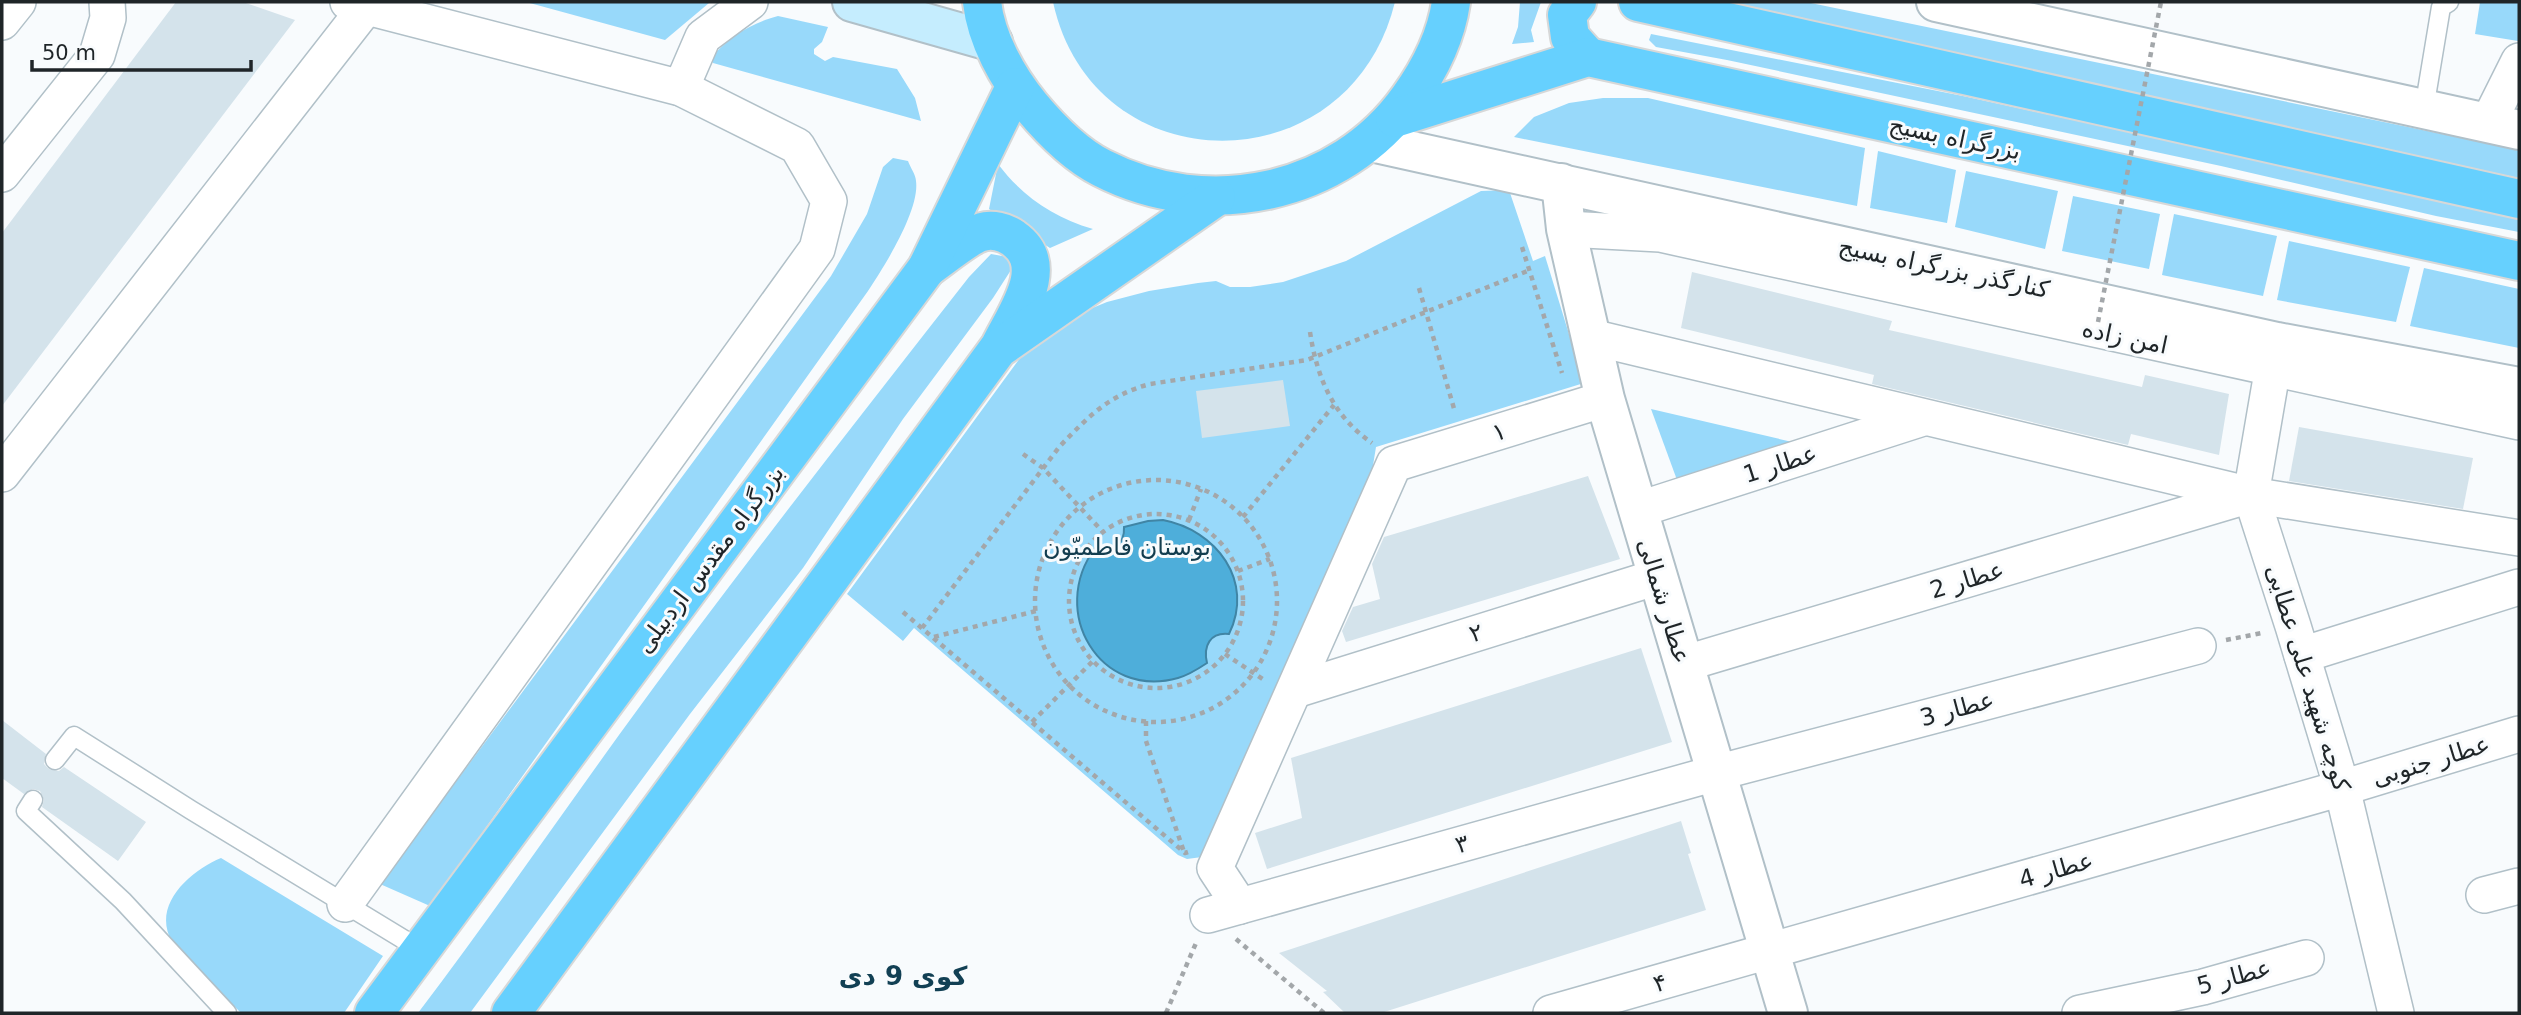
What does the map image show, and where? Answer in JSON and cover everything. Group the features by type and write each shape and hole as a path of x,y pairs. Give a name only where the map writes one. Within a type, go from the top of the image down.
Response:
{"highway":[{"path":"983,13 1015,86 1053,133 1101,167 1157,190 1216,197 1272,191 1324,172 1383,130 1428,72 1448,19 1451,2"},
{"path":"1577,2 1567,15 1570,37 1588,57"},
{"path":"1638,2 2519,200"},
{"name":"بزرگراه بسیج","path":"1383,130 1588,57 2519,261"},
{"name":"بزرگراه مقدس اردبیلی","path":"374,1013 927,268 1015,86"},
{"path":"998,349 1216,197"},
{"path":"511,1013 998,349 1029,288 1032,266 1025,246 1005,232 981,232 927,268"}],"main road":[{"path":"852,2 983,13"}],"street":[{"path":"2,22 18,2"},
{"path":"2,174 97,55 108,18 107,2"},
{"path":"681,88 703,37 750,2"},
{"path":"1936,2 2504,127 2519,61"},
{"path":"2,474 357,4 681,88 797,146 829,201 817,249 345,904"},
{"name":"کنارگذر بزرگراه بسیج","path":"1383,130 1561,183 2275,356 2519,387"},
{"name":"عطار شمالی","path":"1561,183 1566,229 1605,399 1788,1013"},
{"name":"امن زاده","path":"1566,229 1660,234 2275,356 2519,422"},
{"path":"1591,337 2251,495 2519,538"},
{"name":"کوچه شهید علی عطایی","path":"2275,356 2251,495 2342,788 2396,1013"},
{"name":"۱","path":"1380,450 1605,399"},
{"name":"عطار 1","path":"1637,510 1923,418"},
{"path":"1224,910 1215,869 1295,690 1380,450"},
{"name":"عطار 2","path":"1683,664 2251,495"},
{"name":"۲","path":"1295,690 1657,577"},
{"path":"2298,641 2519,587"},
{"name":"عطار 3","path":"1716,773 2198,646"},
{"name":"عطار جنوبی","path":"2342,788 2519,734"},
{"name":"۳","path":"1224,910 1716,773"},
{"name":"عطار 4","path":"1770,952 2342,788"},
{"path":"2484,895 2519,886"},
{"name":"۴","path":"1551,1013 1770,952"},
{"name":"عطار 5","path":"2080,1013 2207,1000 2306,958"}],"lane":[{"path":"2424,109 2442,4"},
{"path":"55,761 74,736 421,950"},
{"path":"33,800 26,811 123,901 228,1013"}],"path":[{"path":"2098,322 2161,2"},
{"path":"1522,247 1565,383"},
{"path":"922,628 1043,468 1082,423 1114,397 1150,384 1314,358 1530,271"},
{"path":"1419,288 1456,416"},
{"path":"1310,332 1320,378 1334,405 1344,419 1380,450"},
{"path":"1243,517 1334,405"},
{"path":"1023,454 1043,468 1103,531"},
{"path":"1144,480 1188,484 1229,504 1243,517 1259,536 1270,559 1278,600 1276,622 1269,643 1252,674 1230,697 1211,708 1168,721 1124,717 1083,698 1054,665 1043,645 1036,611 1037,579 1043,558 1053,537 1066,520 1101,493 1122,484 1144,480"},
{"path":"1189,520 1201,489"},
{"path":"1164,514 1189,520 1220,541 1238,571 1243,592 1242,616 1237,631 1224,654 1209,670 1195,678 1165,687 1133,684 1118,679 1093,661 1075,632 1069,601 1070,585 1078,563 1091,542 1103,531 1132,517 1164,514"},
{"path":"1238,571 1270,559"},
{"path":"933,638 1036,611"},
{"path":"903,612 1185,853 1194,852"},
{"path":"2198,646 2298,641"},
{"path":"1224,654 1252,674 1276,686 1295,690"},
{"path":"1032,722 1093,661"},
{"path":"1146,721 1146,741 1185,853"},
{"path":"1166,1013 1224,910 1324,1013"}],"green space":[{"path":"526,2 706,2 709,3 665,40"},
{"path":"1053,2 1395,2 1369,63 1328,106 1277,132 1222,141 1167,132 1117,106 1077,62"},
{"path":"1520,2 1541,2 1531,30 1534,42 1512,44 1518,27"},
{"path":"1663,2 1806,2 2519,150 2519,178"},
{"path":"2480,2 2519,2 2518,41 2475,34"},
{"path":"778,16 828,27 822,42 814,49 814,54 825,61 833,57 897,69 915,98 921,121 713,63 710,58 733,37 749,27"},
{"path":"1651,34 1963,96 2519,217 2519,232 1727,60 1656,47 1649,40"},
{"path":"1603,98 1648,98 1865,148 1857,206 1514,137 1534,117 1569,103"},
{"path":"1878,151 1956,170 1947,223 1870,208"},
{"path":"893,158 908,161 916,179 916,193 900,238 868,291 430,906 380,884 831,276 867,214 883,167"},
{"path":"998,164 1028,196 1052,212 1093,229 1050,248 989,209"},
{"path":"1966,171 2058,191 2045,249 1955,227"},
{"name":"بوستان فاطمیّون","path":"1509,190 1533,261 1545,256 1584,383 1376,447 1369,490 1202,857 1187,859 1178,855 914,628 903,641 847,594 1023,354 1068,318 1107,302 1149,291 1216,281 1230,287 1283,282 1346,261 1481,191"},
{"path":"2073,196 2160,214 2149,269 2062,251"},
{"path":"2174,214 2277,236 2263,296 2162,275"},
{"path":"2289,241 2410,267 2396,322 2277,300"},
{"path":"991,254 1008,257 1011,270 993,298 903,419 803,568 690,714 470,1013 418,1013 705,619 969,277"},
{"path":"2424,268 2519,289 2519,348 2410,326"},
{"path":"1651,409 1801,444 1677,480"},
{"path":"221,858 383,956 344,1013 241,1013 174,945 167,928 166,915 170,903 177,891 197,871"}],"shaded area":[{"path":"1163,520 1199,535 1214,546 1226,561 1234,577 1236,614 1229,634 1217,635 1209,641 1207,663 1182,677 1150,681 1126,676 1105,663 1090,645 1080,623 1077,598 1082,573 1095,548 1107,549 1116,546 1122,539 1124,527"}],"building":[{"path":"176,2 243,2 295,20 2,406 2,233"},
{"path":"1692,272 1892,321 1889,330 2142,387 2145,375 2229,394 2219,455 2131,434 2128,445 1872,384 1874,375 1681,328"},
{"path":"1283,380 1290,426 1202,438 1196,391"},
{"path":"2299,427 2473,458 2463,509 2289,481"},
{"path":"1588,476 1620,559 1346,642 1342,631 1353,607 1380,599 1372,564 1384,537"},
{"path":"1641,648 1672,742 1267,869 1255,833 1302,818 1291,758"},
{"path":"2,720 46,754 44,764 49,769 59,771 64,767 146,822 118,861 42,807 44,800 40,791 33,789 24,794 2,778"},
{"path":"1681,821 1691,853 1688,854 1706,910 1381,1013 1345,1013 1323,992 1327,991 1279,953"}],"district":[{"name":"کوی 9 دی","path":"903,976"}]}
